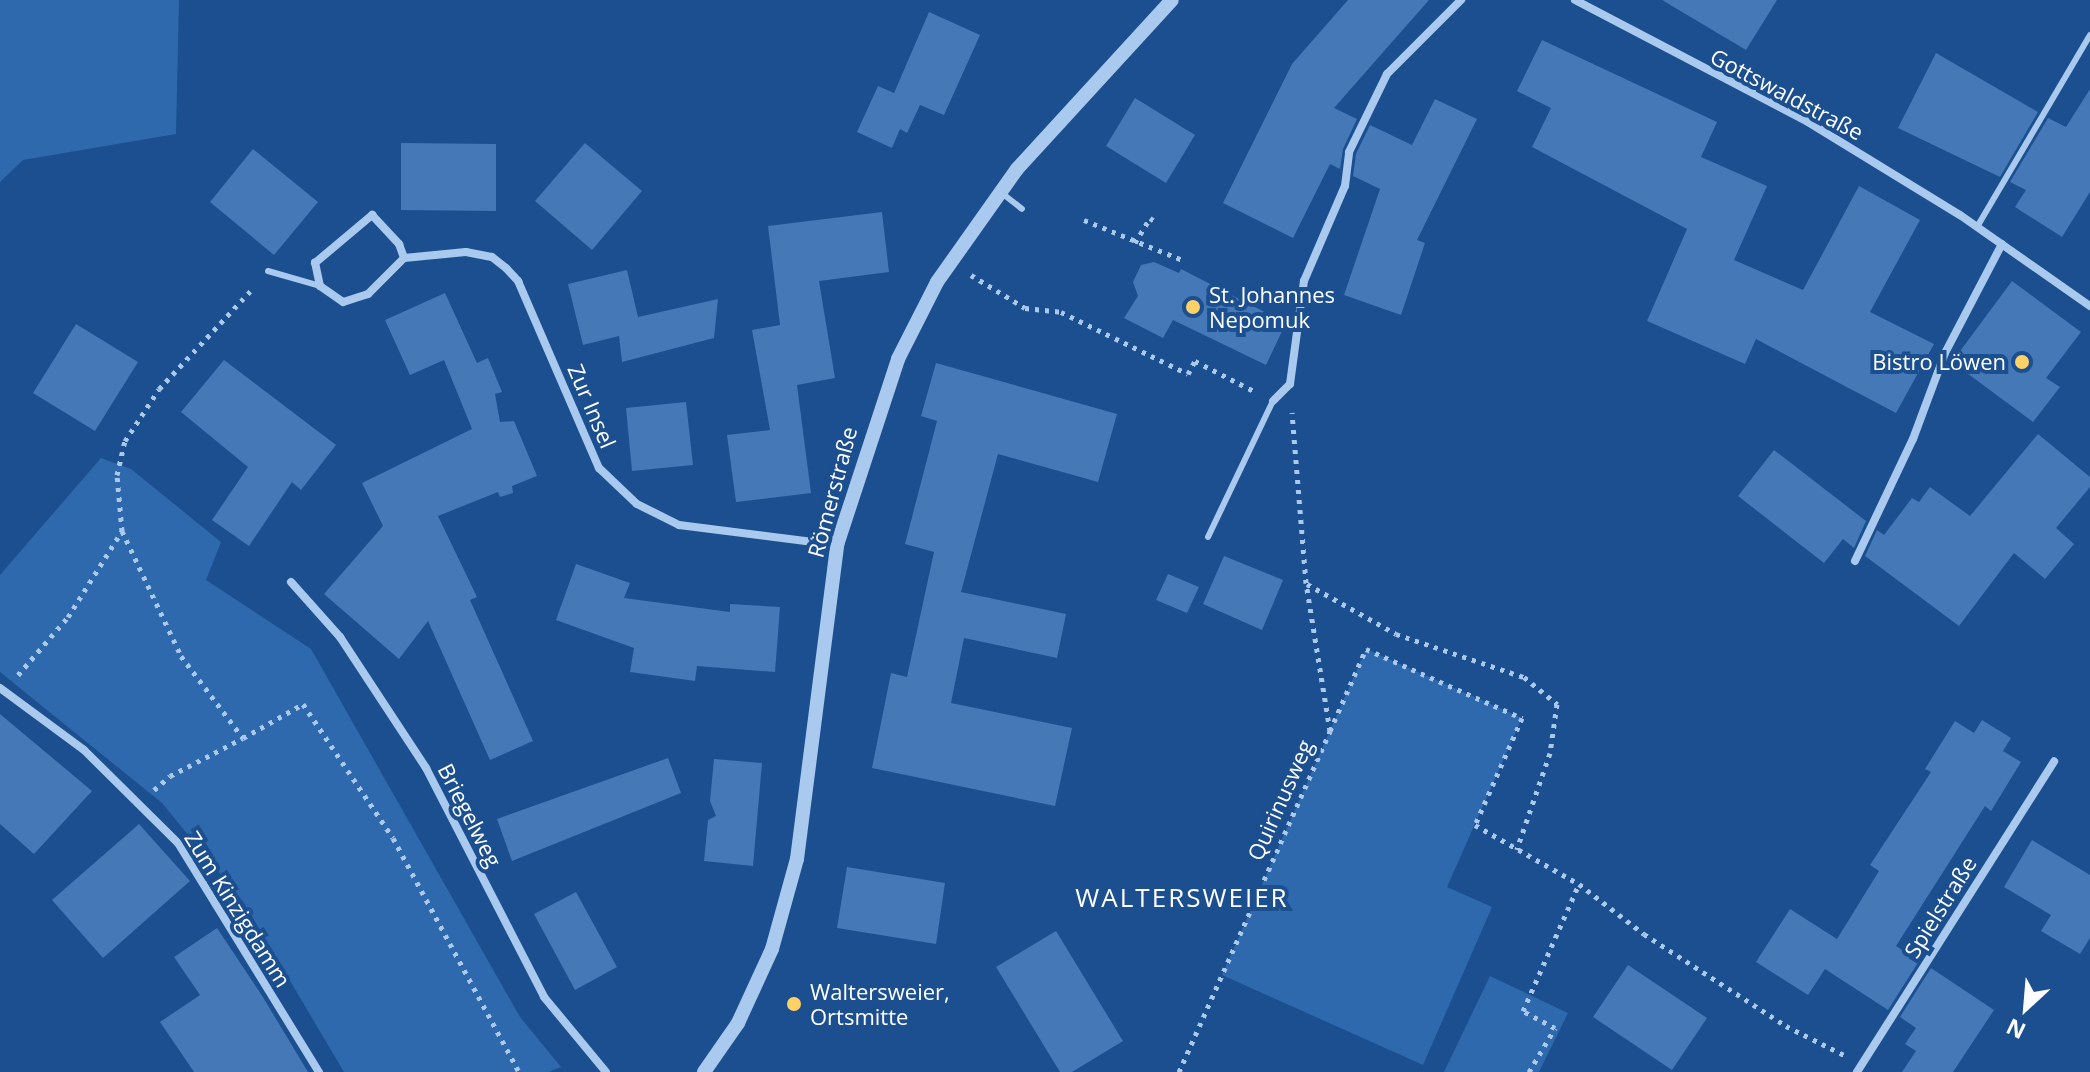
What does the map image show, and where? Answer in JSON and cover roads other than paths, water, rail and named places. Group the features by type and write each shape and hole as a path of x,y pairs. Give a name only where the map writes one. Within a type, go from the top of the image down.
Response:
{"street":[{"name":"Römerstraße","path":"704,1072 738,1023 772,949 797,859 837,545 898,359 950,262 1001,192 1172,0"},
{"path":"1273,401 1290,384 1304,281 1345,186 1349,152 1387,74 1461,0"},
{"name":"Gottswaldstraße","path":"1575,0 1808,122 1977,227 2090,306"},
{"path":"372,215 399,244 404,258 354,302 330,296 320,286 315,263 372,215"},
{"path":"1855,561 1913,439 1945,353 2002,244"},
{"name":"Zur Insel","path":"404,258 466,252 492,257 506,268 518,281 599,468 637,504 679,525 837,545"},
{"name":"Briegelweg","path":"291,582 340,637 426,768 544,997 606,1072"},
{"name":"Zum Kinzigdamm","path":"2,689 84,750 178,843 319,1072"},
{"name":"Spielstraße","path":"1860,1068 2054,761"}],"lane":[{"path":"1977,227 2090,35"},
{"path":"1001,192 1022,209"},
{"path":"268,271 320,286"},
{"path":"1208,537 1273,401"}],"place":[{"name":"St. Johannes Nepomuk","path":"1193,307"},
{"name":"Bistro Löwen","path":"2022,362"},
{"name":"Waltersweier, Ortsmitte","path":"794,1004"}],"district":[{"name":"WALTERSWEIER","path":"1182,898"}]}
